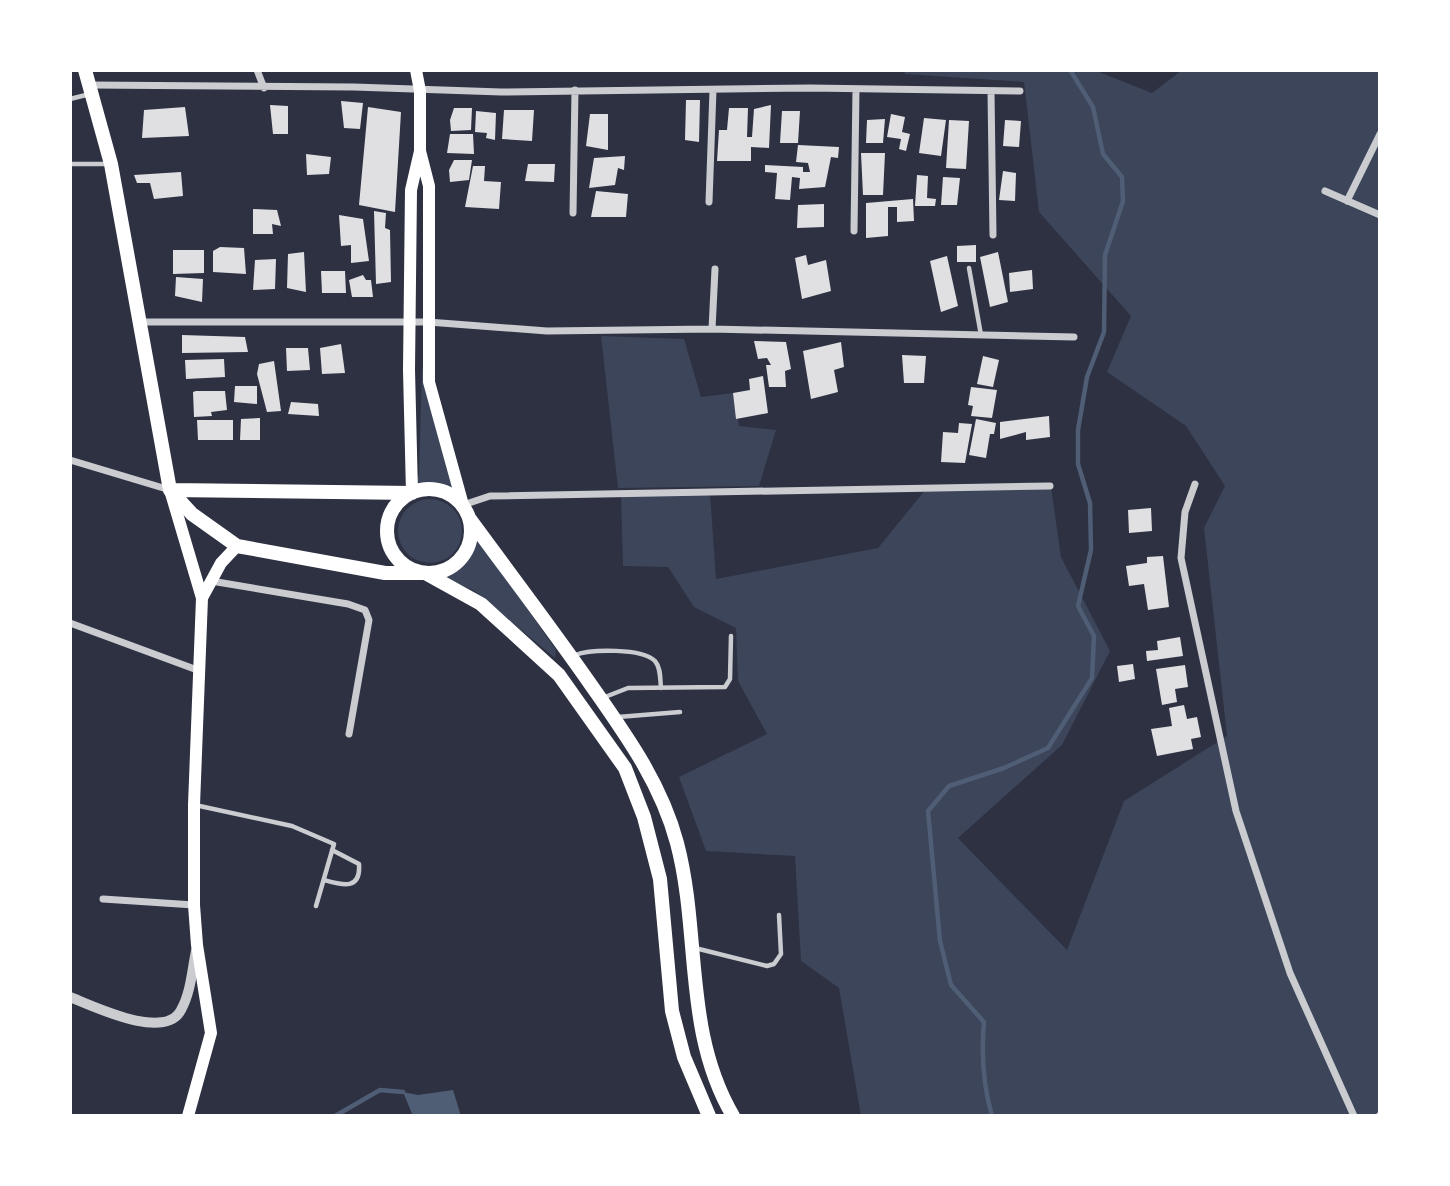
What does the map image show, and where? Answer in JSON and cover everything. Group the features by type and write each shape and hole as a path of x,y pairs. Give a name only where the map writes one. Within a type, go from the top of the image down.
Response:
{"main road":[{"path":"85,70 111,164 170,490 202,598 194,805 194,905 197,945 211,1033 188,1116"},
{"path":"416,70 420,90 420,151 411,190 412,322 409,370 412,493 392,511 388,537 400,561 460,592 503,622 559,675 625,768 644,817 660,879 672,1011 684,1057 709,1116"},
{"path":"385,573 425,573 445,569 462,558 472,531 429,382 429,186 420,151"},
{"path":"170,490 412,493 440,490 466,512 641,756 664,803 682,870 698,1013 708,1063 733,1116"},
{"path":"170,490 192,514 237,546 385,573 460,592"},
{"path":"202,598 221,563 237,546"}],"street":[{"path":"257,70 264,88"},
{"path":"92,89 355,87 420,90 1020,91"},
{"path":"855,231 856,89"},
{"path":"573,213 575,90"},
{"path":"709,202 713,90"},
{"path":"991,92 993,235"},
{"path":"1347,201 1362,164 1380,134"},
{"path":"1325,191 1380,215"},
{"path":"712,329 715,269"},
{"path":"141,322 428,322 547,331 712,329 1074,337"},
{"path":"70,460 170,490"},
{"path":"1195,484 1185,512 1181,558 1236,811 1290,973 1354,1116"},
{"path":"466,512 490,496 1051,486"},
{"path":"211,581 348,604 365,610 369,620 349,734"},
{"path":"70,623 200,671"},
{"path":"103,899 194,905"},
{"path":"70,997 142,1022 170,1021 180,1012 188,992 197,945"}],"lane":[{"path":"70,99 92,89"},
{"path":"70,164 111,164"},
{"path":"969,268 981,335"},
{"path":"601,699 628,688 729,685 731,636"},
{"path":"571,656 597,649 645,655 654,660 659,668 661,688"},
{"path":"614,717 680,712"},
{"path":"194,805 292,826 334,844 316,906"},
{"path":"324,880 348,886 355,883 360,873 359,864 354,859 332,850"},
{"path":"691,947 766,966 774,964 781,954 779,915"}],"shaded area":[{"path":"904,70 1094,70 1152,93 1182,70 1380,70 1380,1116 861,1116 839,988 801,961 795,856 706,851 679,777 767,734 738,681 736,628 694,607 668,567 623,566 621,495 710,493 716,579 878,548 926,489 1051,487 1061,557 1110,651 1062,745 958,838 1067,950 1124,801 1227,736 1204,528 1225,486 1186,426 1107,372 1131,316 1039,212 1024,82 905,74"},
{"path":"601,336 684,339 701,397 733,393 739,426 776,430 759,486 618,488"},
{"path":"422,366 453,486 450,489 414,484 419,474"},
{"path":"424,499 436,499 453,508 460,519 460,543 453,554 436,563 424,563 412,558 403,549 398,537 398,525 403,513 412,504"},
{"path":"477,536 556,650 555,658 473,590 440,577 462,568"},
{"path":"453,1090 461,1116 413,1116 403,1092 418,1095"}],"building":[{"path":"686,100 700,100 699,142 685,140"},
{"path":"341,101 363,103 360,129 344,128"},
{"path":"270,105 288,106 288,134 273,134"},
{"path":"771,105 769,148 751,147 751,161 717,161 719,130 727,130 729,108 748,108 747,137 752,137 754,109"},
{"path":"185,107 189,136 142,138 144,110"},
{"path":"368,107 401,112 395,212 359,205"},
{"path":"454,108 472,108 471,130 451,131 450,120"},
{"path":"504,110 534,110 532,141 502,139"},
{"path":"476,111 496,113 495,140 486,138 487,133 475,132"},
{"path":"782,111 800,111 798,143 780,143"},
{"path":"590,114 608,114 608,150 586,146"},
{"path":"891,114 905,117 902,132 910,134 906,151 899,149 901,139 887,137"},
{"path":"924,118 946,120 941,156 919,153"},
{"path":"885,119 883,143 866,143 867,120"},
{"path":"949,120 969,121 966,169 946,168"},
{"path":"1005,120 1021,121 1019,147 1003,146"},
{"path":"450,134 473,134 474,154 447,153"},
{"path":"798,145 839,147 838,158 831,157 825,187 799,189 800,178 792,177 790,200 775,199 777,173 765,172 765,165 803,167 803,172 810,172 808,163 796,162"},
{"path":"861,153 885,153 883,195 863,195"},
{"path":"306,154 331,157 329,174 307,175"},
{"path":"625,156 624,170 618,168 615,185 589,188 594,158"},
{"path":"454,160 472,160 469,180 450,182 449,170"},
{"path":"528,164 555,164 554,182 525,181"},
{"path":"473,166 485,166 484,181 501,182 499,209 465,207"},
{"path":"1003,171 1016,173 1015,201 999,200"},
{"path":"181,172 183,196 154,199 150,183 137,183 134,175"},
{"path":"917,175 928,176 927,198 936,199 935,206 915,206"},
{"path":"943,177 960,178 957,205 941,205"},
{"path":"596,191 628,194 626,217 591,217"},
{"path":"913,199 914,221 897,222 897,207 888,207 888,236 866,238 866,203"},
{"path":"824,204 824,227 797,228 798,205"},
{"path":"253,209 277,210 281,226 272,224 273,234 253,234"},
{"path":"374,211 386,213 385,228 390,230 391,282 376,284"},
{"path":"339,215 363,219 369,261 351,263 351,245 341,246"},
{"path":"976,245 976,262 957,262 957,246"},
{"path":"220,247 244,248 246,274 213,272 213,251"},
{"path":"173,250 204,250 204,273 173,274"},
{"path":"304,252 306,292 287,288 288,254"},
{"path":"998,252 1008,302 990,307 980,257"},
{"path":"806,255 808,265 826,260 831,291 802,299 795,258"},
{"path":"947,256 958,306 941,312 930,261"},
{"path":"276,259 275,289 253,290 255,260"},
{"path":"1032,270 1033,289 1010,292 1009,273"},
{"path":"321,271 345,271 346,293 322,293"},
{"path":"363,275 366,280 371,280 373,297 352,297 349,280"},
{"path":"176,277 203,279 202,302 175,296"},
{"path":"182,335 245,337 248,352 182,353"},
{"path":"754,341 786,342 791,369 785,371 786,387 769,387 766,365 771,365 767,358 758,359"},
{"path":"841,342 844,367 834,370 838,392 811,399 803,351"},
{"path":"341,344 345,373 322,374 320,348"},
{"path":"286,348 308,348 310,370 287,371"},
{"path":"902,355 926,356 924,383 904,383"},
{"path":"983,356 999,360 993,387 977,384"},
{"path":"224,359 225,377 186,379 185,360"},
{"path":"274,361 281,411 267,412 257,374 259,364"},
{"path":"763,376 768,413 736,419 733,393 750,390 749,379"},
{"path":"235,386 257,386 257,404 234,402"},
{"path":"971,387 997,390 992,418 971,416 973,406 968,405"},
{"path":"225,391 227,410 211,412 212,416 194,417 193,392"},
{"path":"291,402 318,404 319,416 288,414"},
{"path":"1049,416 1050,437 1026,440 1026,432 1000,439 1000,422"},
{"path":"260,418 260,440 240,440 241,419"},
{"path":"976,419 996,423 994,434 990,434 986,458 969,455"},
{"path":"197,420 233,420 233,440 198,440"},
{"path":"959,423 972,424 965,463 941,462 943,432 958,433"},
{"path":"1151,508 1152,531 1129,533 1128,510"},
{"path":"1163,556 1169,607 1148,610 1144,584 1129,586 1126,566 1147,563 1147,557"},
{"path":"1180,637 1183,656 1147,661 1146,651 1158,650 1157,641"},
{"path":"1133,664 1135,679 1119,682 1117,666"},
{"path":"1185,665 1188,687 1175,689 1177,702 1162,705 1156,669"},
{"path":"1184,705 1187,719 1197,717 1201,737 1191,739 1193,749 1157,756 1151,729 1172,726 1169,708"}],"waterway":[{"path":"992,1116 984,1070 984,1022 951,985 940,941 928,811 949,786 1004,768 1048,748 1092,678 1094,636 1078,606 1091,550 1090,503 1078,464 1078,430 1087,377 1104,332 1105,255 1123,201 1122,177 1103,154 1093,107 1070,70"},
{"path":"335,1116 380,1090 403,1092"}]}
